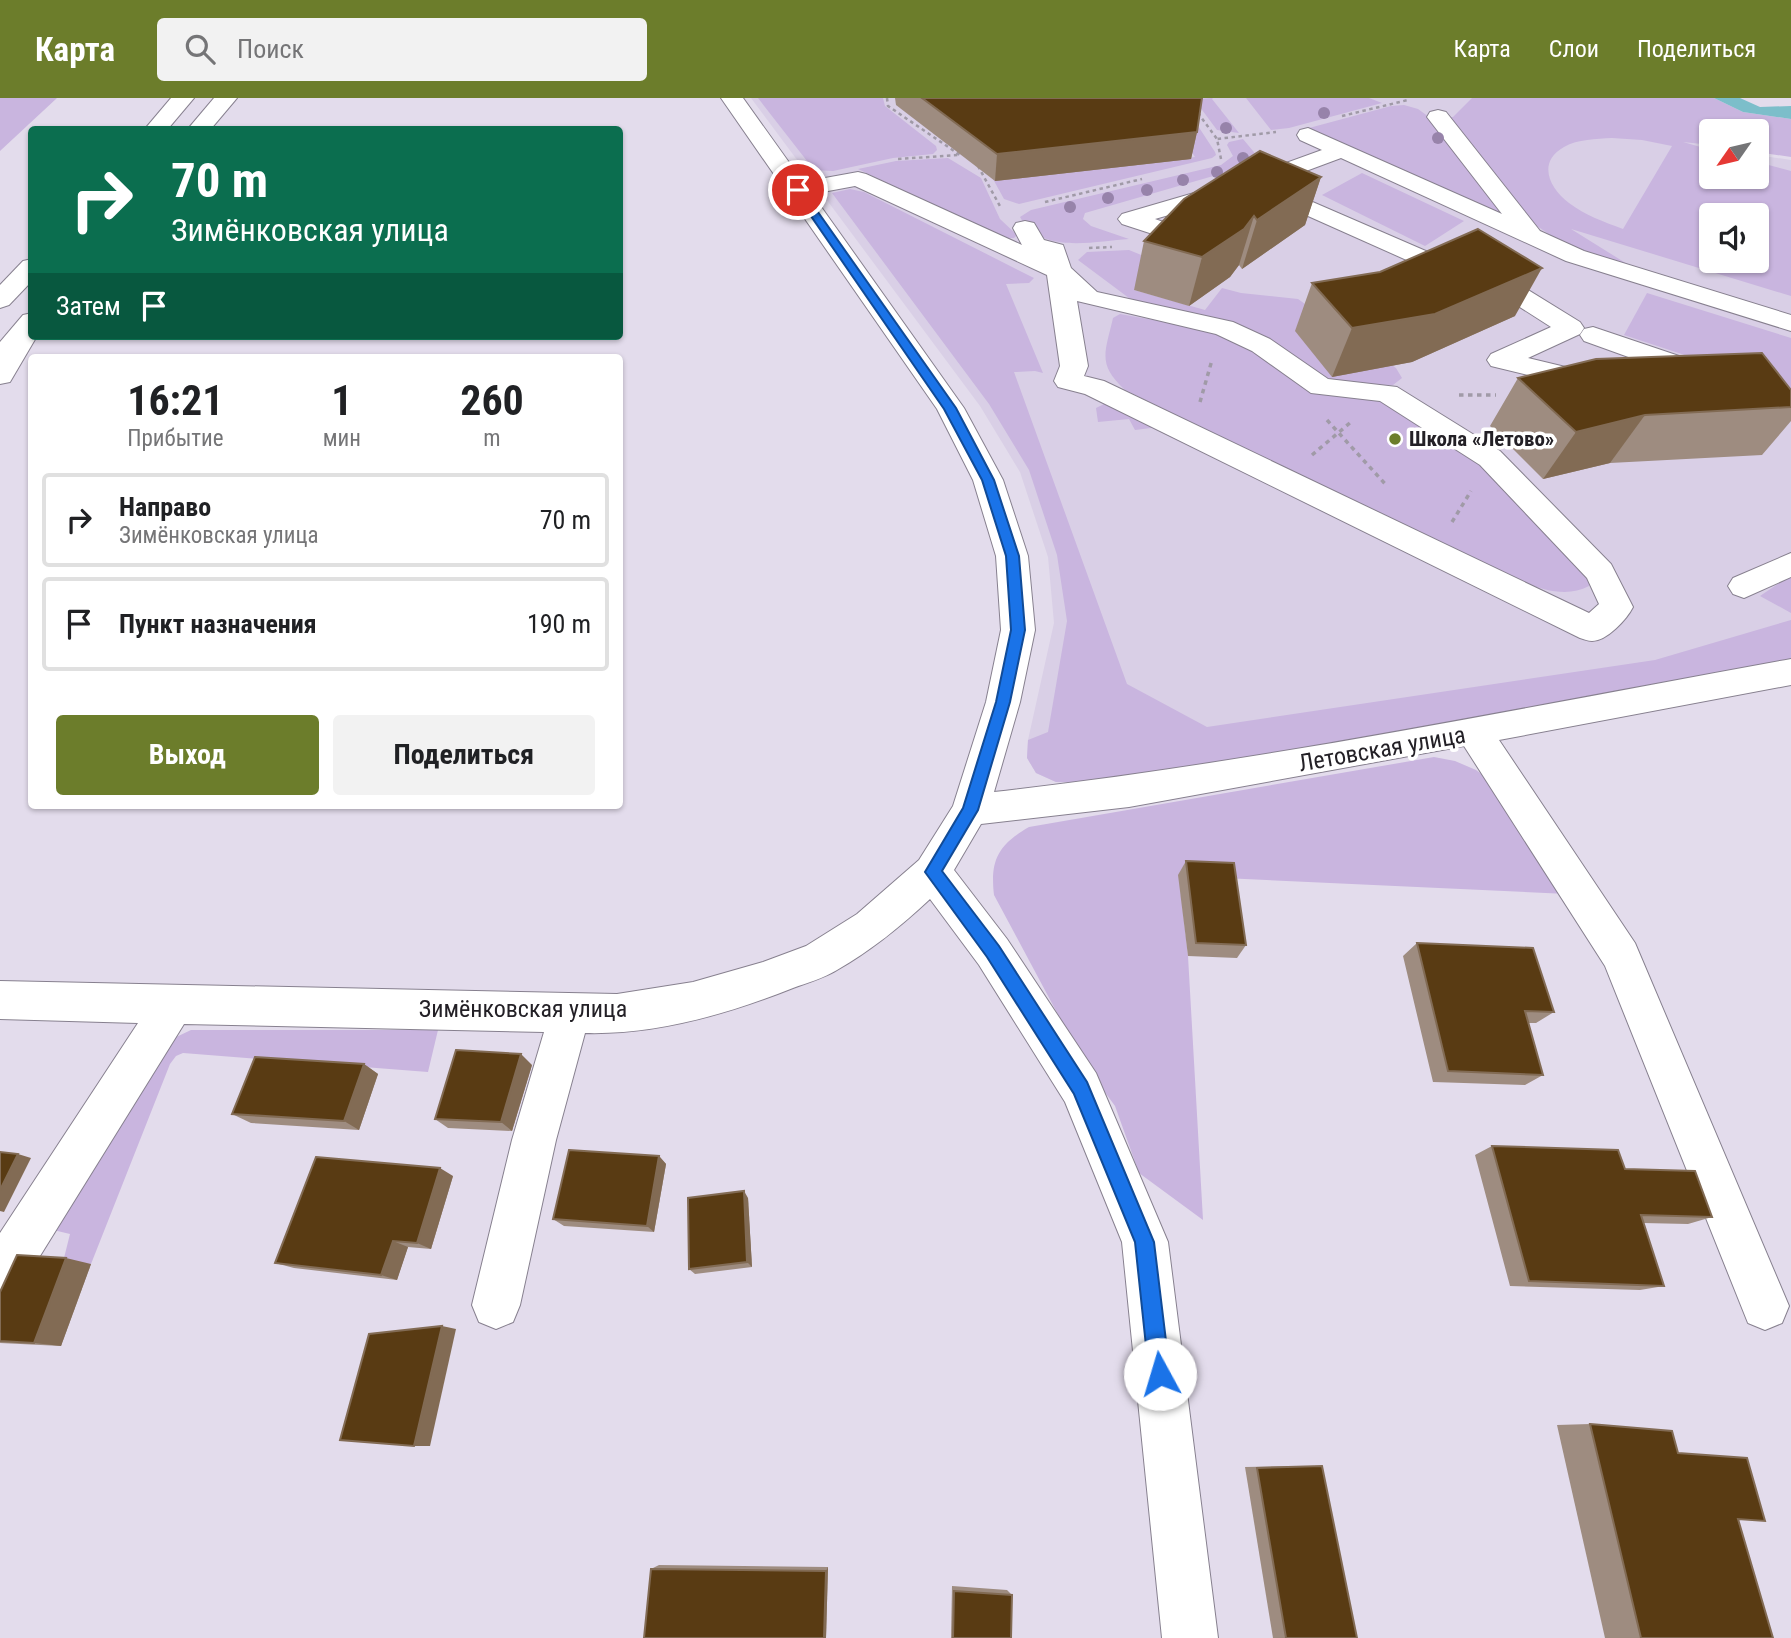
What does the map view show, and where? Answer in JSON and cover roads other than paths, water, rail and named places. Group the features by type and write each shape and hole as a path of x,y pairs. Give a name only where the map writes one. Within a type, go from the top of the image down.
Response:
{"street":[{"path":"158,126 183,98"},
{"path":"202,126 226,98"},
{"name":"Зимёнковская улица","path":"0,1000 617,1014 693,1001 763,981 820,959 871,927 933,872 970,810 1003,702 1018,630 1012,556 988,480 950,408 732,98"},
{"path":"1438,117 1533,238"},
{"path":"1308,135 1342,150 1417,193 1575,256 1742,315 1791,323"},
{"path":"1168,232 1130,219 1250,184 1342,150"},
{"path":"798,190 858,179 1059,271 1088,298 1224,328 1261,345 1321,387 1387,393 1490,458 1600,572 1617,607 1592,629 1094,387 1068,381 1074,366 1059,271 1054,250 1034,245 1025,228"},
{"path":"1250,184 1429,261 1477,270 1571,328 1501,360 1611,386 1685,374 1669,362 1593,335"},
{"path":"0,300 28,270"},
{"path":"0,359 28,327"},
{"path":"0,376 28,329"},
{"path":"1744,586 1791,564"},
{"name":"Летовская улица","path":"970,810 1129,792 1474,733 1791,672"},
{"path":"1474,733 1621,956 1765,1306"},
{"path":"933,872 993,952 1081,1088 1144,1242 1190,1638"},
{"path":"0,1276 174,1003"},
{"path":"496,1305 534,1140 570,1013"}],"water":[{"path":"1714,98 1740,98 1760,107 1791,106 1791,119 1743,112"}],"place":[{"name":"Школа «Летово»","path":"1395,439"}]}
